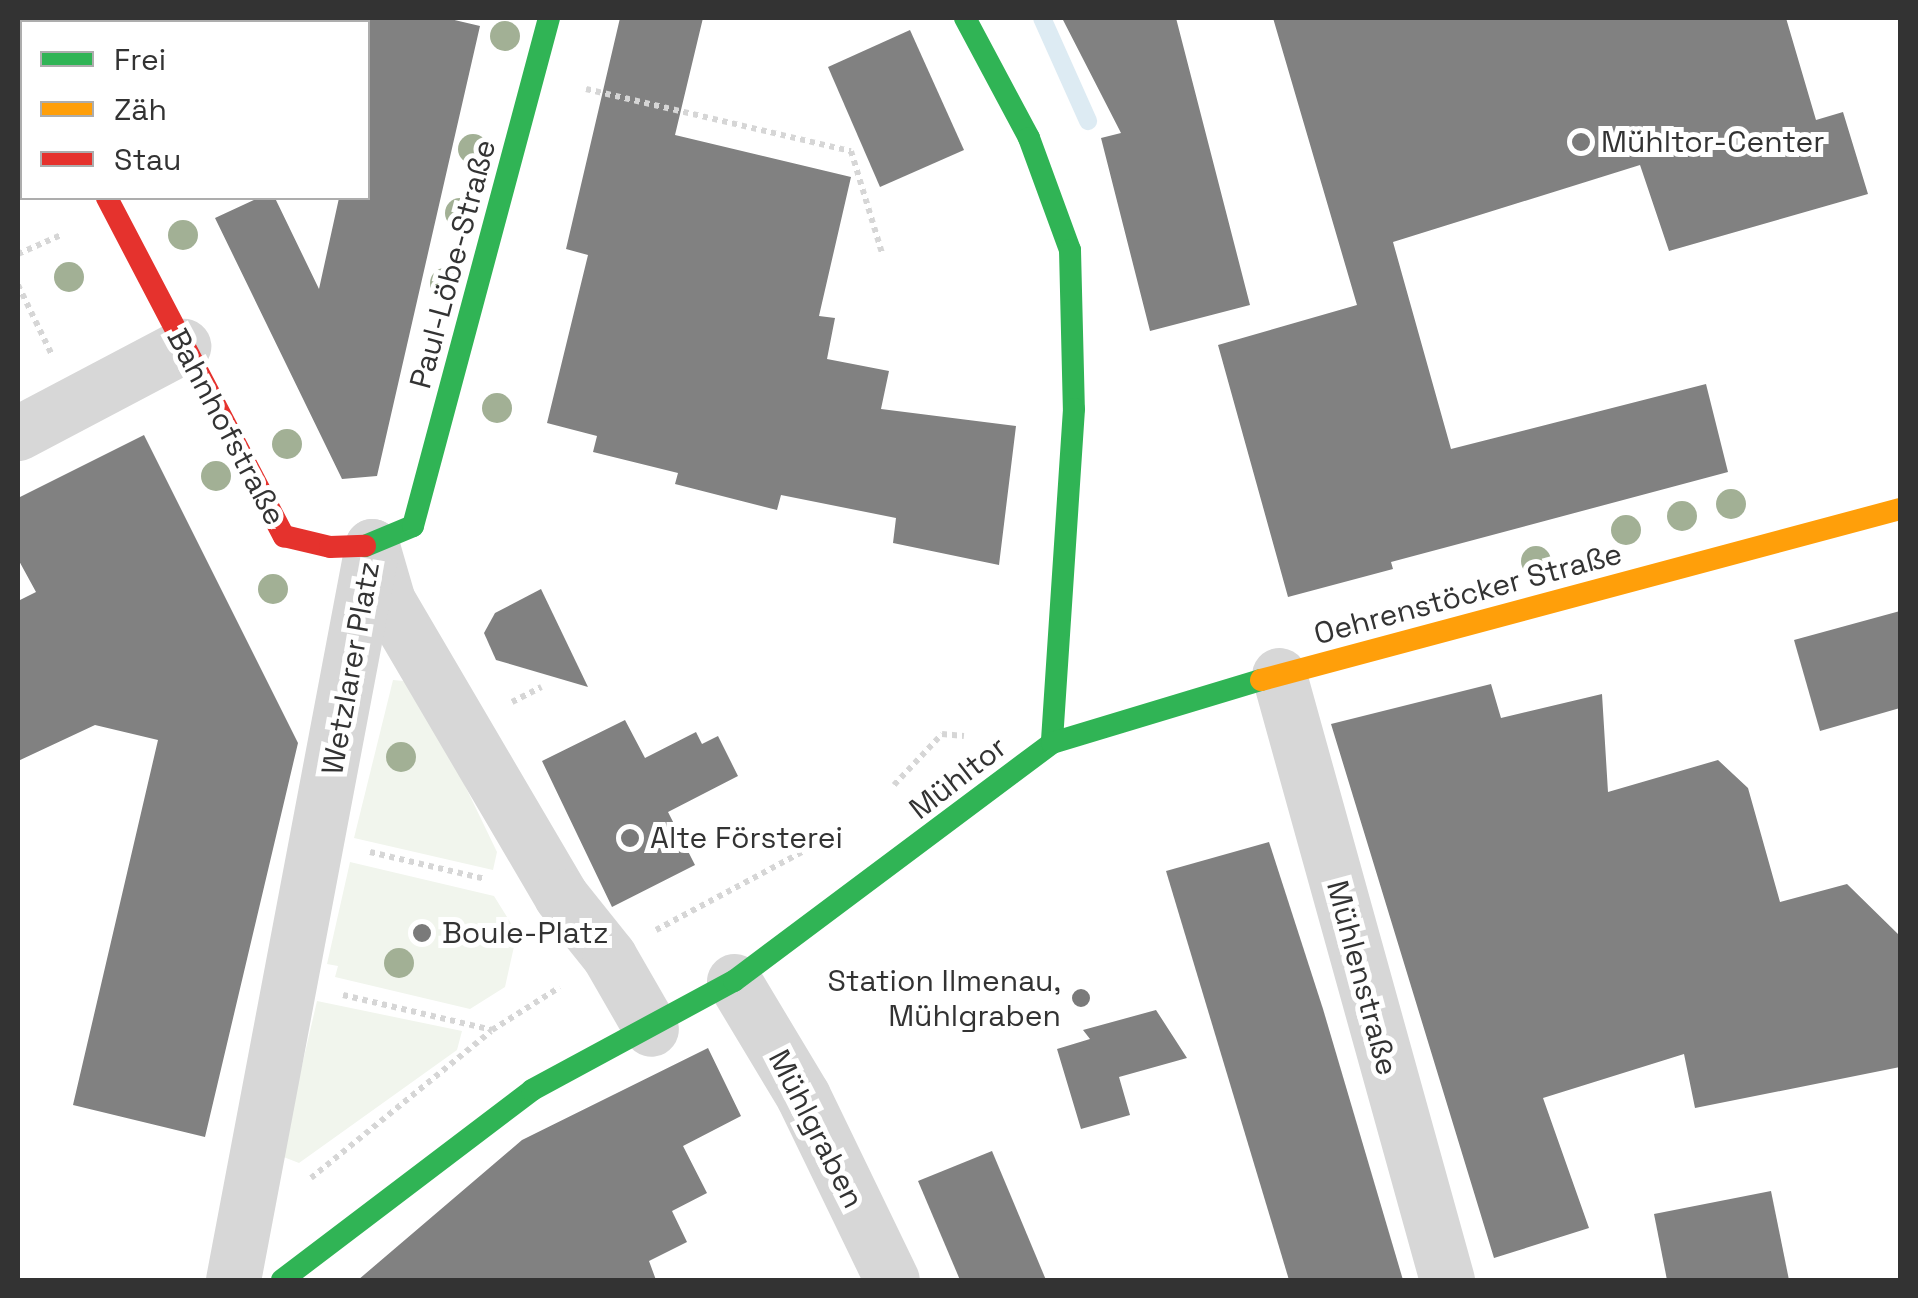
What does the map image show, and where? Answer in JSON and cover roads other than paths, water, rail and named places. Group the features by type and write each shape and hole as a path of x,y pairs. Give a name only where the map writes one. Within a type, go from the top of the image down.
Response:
{"street":[{"name":"Paul-Löbe-Straße","path":"393,536 534,77 548,18"},
{"name":"Mühltor","path":"282,1280 532,1090 651,1029 734,980 1052,743 1074,409 1070,250 1029,138 965,18"},
{"name":"Bahnhofstraße","path":"108,200 284,536 330,547 393,536"},
{"path":"18,433 182,346"},
{"name":"Oehrenstöcker Straße","path":"1052,743 1279,675 1900,509"},
{"name":"Wetzlarer Platz","path":"236,1255 320,840 393,536"},
{"name":"Wetzlarer Platz","path":"393,536 388,601 561,896 609,956 651,1029"},
{"name":"Mühlenstraße","path":"1279,675 1448,1280"},
{"name":"Mühlgraben","path":"734,980 803,1096 892,1280"}],"waterway":[{"name":"Mühlgraben","path":"1042,18 1088,121"}],"place":[{"name":"Mühltor-Center","path":"1581,142"},
{"name":"Alte Försterei","path":"630,838"},
{"name":"Boule-Platz","path":"422,933"},
{"name":"Station Ilmenau, Mühlgraben","path":"1081,998"}]}
